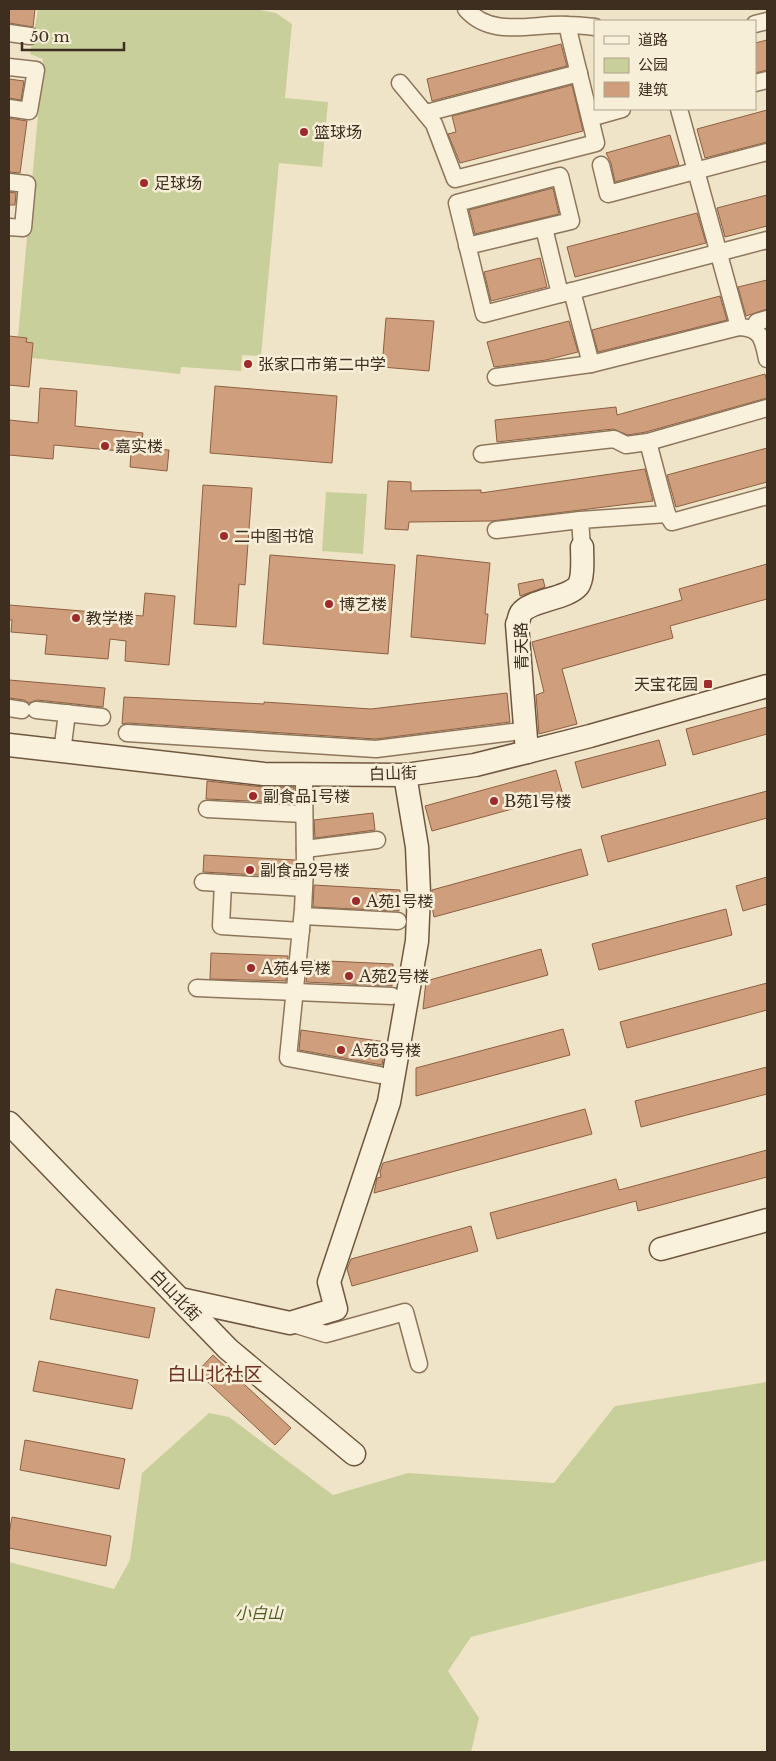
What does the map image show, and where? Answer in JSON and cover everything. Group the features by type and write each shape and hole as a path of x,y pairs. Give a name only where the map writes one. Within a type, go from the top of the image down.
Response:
{"street":[{"path":"466,9 470,14 483,22 496,26 516,28 566,24 594,27"},
{"path":"400,83 434,124 441,137 455,179 596,143 566,24"},
{"path":"9,34 30,36"},
{"path":"9,67 36,70 29,111 9,108"},
{"path":"426,113 579,73"},
{"path":"590,118 618,110"},
{"path":"679,110 719,253 746,328"},
{"path":"601,164 608,194 767,152"},
{"path":"467,246 571,221 560,176 457,204 467,246 484,314 767,240"},
{"path":"9,182 27,184 23,228 9,227"},
{"path":"544,228 591,364"},
{"path":"496,377 591,364 746,328 767,319"},
{"path":"746,328 757,331 763,340 767,359"},
{"path":"482,454 614,440 626,446 648,442 767,408"},
{"path":"648,442 667,514 672,522 767,496"},
{"path":"496,530 580,520 667,514"},
{"path":"580,520 582,547"},
{"name":"青天路","path":"527,752 518,624 521,612 528,607 571,591 578,585 581,579 582,547"},
{"name":"白山街","path":"9,746 264,774 405,775 475,765 590,736 767,686"},
{"path":"22,709 102,717"},
{"path":"62,752 67,713"},
{"path":"127,733 376,749 513,732"},
{"path":"304,774 305,849 302,924 288,1058 380,1075"},
{"path":"290,1323 336,1309 328,1282 389,1102 417,941 420,894 417,847 405,775"},
{"path":"207,809 304,814"},
{"path":"305,849 377,840"},
{"path":"203,882 304,888"},
{"path":"223,883 221,926 398,921"},
{"path":"197,988 392,996"},
{"name":"白山北街","path":"9,1122 228,1348 354,1454"},
{"path":"661,1249 767,1220"},
{"path":"180,1299 290,1323 326,1334 405,1312 419,1364"}],"green space":[{"path":"38,9 255,9 276,13 292,24 285,98 328,102 322,167 279,163 261,356 242,355 241,371 181,367 180,374 32,358 33,343 26,342 27,339 18,337 43,59 30,54"},
{"path":"326,492 367,494 363,554 322,551"},
{"name":"小白山","path":"767,1382 767,1560 471,1637 448,1671 479,1718 471,1752 9,1752 9,1562 114,1589 130,1560 142,1473 209,1413 229,1417 333,1495 408,1473 554,1483 615,1406"}],"building":[{"path":"9,9 35,9 33,27 9,23"},
{"path":"767,40 767,70 756,73 756,43"},
{"path":"561,44 567,66 432,101 427,79"},
{"path":"9,79 24,81 21,100 9,98"},
{"path":"572,85 583,131 460,163 448,134 456,132 452,116"},
{"path":"767,110 767,142 705,158 697,129"},
{"path":"9,118 27,121 20,173 9,172"},
{"path":"670,135 679,165 615,182 611,163 606,153"},
{"path":"553,188 559,214 475,234 469,210"},
{"path":"9,192 16,193 15,205 9,205"},
{"path":"767,195 767,226 725,237 717,208"},
{"path":"697,213 706,243 575,277 567,247"},
{"path":"540,258 547,287 491,301 484,272"},
{"path":"767,280 767,309 746,316 738,287"},
{"path":"720,296 727,320 598,352 592,330"},
{"path":"386,318 434,321 429,371 382,367"},
{"path":"569,321 578,352 546,360 494,367 487,342"},
{"path":"9,336 27,338 26,342 33,343 29,387 9,385"},
{"path":"765,374 767,398 646,432 628,435 613,429 497,442 495,420 616,407 617,415"},
{"path":"215,386 337,396 332,463 210,453"},
{"name":"嘉实楼","path":"40,388 77,391 75,426 143,433 141,448 169,450 167,471 130,467 131,452 54,445 53,459 9,455 9,420 38,423"},
{"path":"767,448 767,482 676,507 667,475"},
{"path":"645,469 653,501 492,521 409,522 408,530 385,529 388,481 411,482 411,491 481,490 481,493"},
{"name":"二中图书馆","path":"203,485 252,488 245,585 239,584 236,627 194,624"},
{"name":"博艺楼","path":"270,555 395,565 388,654 263,644"},
{"path":"417,555 490,563 485,614 488,614 485,644 411,637"},
{"path":"767,564 767,599 670,626 673,638 562,669 577,724 539,734 536,695 544,692 532,642 682,600 679,589"},
{"path":"543,579 545,587 520,596 518,584"},
{"path":"145,593 175,596 169,665 125,661 126,641 110,639 108,659 45,654 47,635 11,632 12,620 9,620 9,605 143,616"},
{"path":"9,680 105,688 103,707 37,700 29,703 24,700 9,698"},
{"path":"507,693 510,722 376,739 122,724 124,697 264,704 264,702 371,709"},
{"path":"767,707 767,734 693,755 686,729"},
{"path":"659,740 666,765 582,788 575,762"},
{"name":"B苑1号楼","path":"556,770 563,795 432,831 425,806"},
{"path":"207,781 263,787 294,787 294,803 206,799"},
{"path":"767,791 767,818 608,862 601,836"},
{"path":"373,813 375,830 315,838 314,820"},
{"path":"581,849 588,875 434,917 432,890"},
{"name":"副食品2号楼","path":"204,855 295,860 295,877 203,872"},
{"path":"767,877 767,904 743,911 736,886"},
{"name":"A苑1号楼","path":"314,885 400,890 399,911 313,907"},
{"path":"726,909 732,935 599,970 592,944"},
{"path":"541,949 548,975 423,1009 426,981"},
{"name":"A苑4号楼","path":"211,953 288,956 286,981 210,979"},
{"name":"A苑2号楼","path":"308,960 393,964 392,986 306,982"},
{"path":"767,983 767,1010 627,1048 620,1022"},
{"path":"563,1029 570,1055 416,1096 416,1068"},
{"name":"A苑3号楼","path":"301,1030 386,1042 382,1065 299,1050"},
{"path":"767,1067 767,1094 641,1127 635,1101"},
{"path":"585,1109 592,1134 374,1193 377,1178 381,1177 380,1172 383,1163"},
{"path":"767,1150 767,1177 638,1211 636,1201 497,1239 490,1213 616,1179 619,1190"},
{"path":"471,1226 478,1251 352,1286 347,1269 351,1259"},
{"path":"56,1289 155,1308 149,1338 50,1319"},
{"path":"213,1355 291,1428 275,1445 197,1372"},
{"path":"39,1361 138,1380 132,1409 33,1391"},
{"path":"25,1440 125,1459 119,1489 20,1470"},
{"path":"12,1517 111,1536 106,1566 9,1548"}],"place":[{"name":"篮球场","path":"304,132"},
{"name":"足球场","path":"144,183"},
{"name":"张家口市第二中学","path":"248,364"},
{"name":"嘉实楼","path":"105,446"},
{"name":"二中图书馆","path":"224,536"},
{"name":"博艺楼","path":"329,604"},
{"name":"教学楼","path":"76,618"},
{"name":"天宝花园","path":"708,684"},
{"name":"副食品1号楼","path":"253,796"},
{"name":"B苑1号楼","path":"494,801"},
{"name":"副食品2号楼","path":"250,870"},
{"name":"A苑1号楼","path":"356,901"},
{"name":"A苑4号楼","path":"251,968"},
{"name":"A苑2号楼","path":"349,976"},
{"name":"A苑3号楼","path":"341,1050"}],"district":[{"name":"白山北社区","path":"215,1374"}]}
